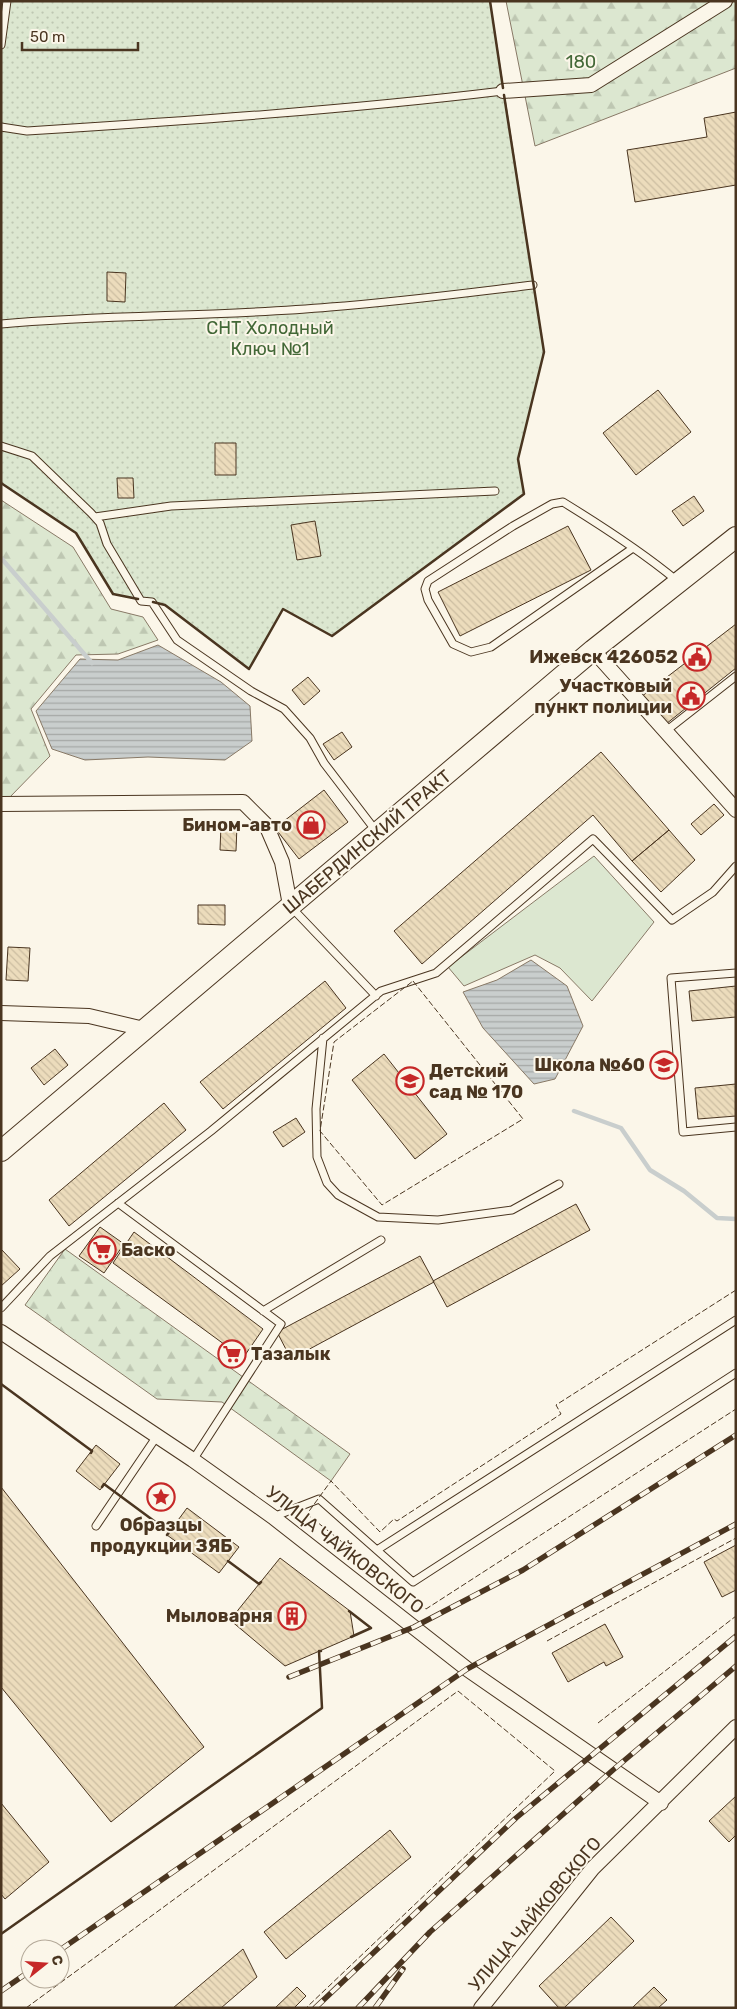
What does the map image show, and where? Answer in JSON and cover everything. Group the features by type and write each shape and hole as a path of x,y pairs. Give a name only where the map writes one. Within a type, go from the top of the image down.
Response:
{"main road":[{"name":"ШАБЕРДИНСКИЙ ТРАКТ","path":"1,1151 593,650 736,536"}],"street":[{"path":"503,91 591,85 725,1"},
{"path":"593,650 736,810"},
{"path":"1,804 244,802 266,825 282,862 290,906"},
{"path":"1,1013 89,1016 144,1029"},
{"name":"УЛИЦА ЧАЙКОВСКОГО","path":"1,1332 157,1435 273,1517 467,1669 661,1803"},
{"name":"УЛИЦА ЧАЙКОВСКОГО","path":"481,2008 592,1868 661,1803 736,1727"}],"lane":[{"path":"1,44 7,1"},
{"path":"1,127 26,131 207,119 386,105 503,91"},
{"path":"1,324 61,318 114,319 330,307 533,285"},
{"path":"1,446 32,456 95,517 100,523 107,544 141,602 152,602 177,640 251,691 284,709 310,738 324,763 377,833"},
{"path":"95,517 171,506 494,491"},
{"path":"633,548 491,647 471,652 453,644 428,600 425,588 428,581 513,526 552,504 563,502 633,548 679,582"},
{"path":"666,730 736,676"},
{"path":"1,1308 50,1256 211,1131 382,991 436,973 593,839 672,920 713,892 736,866"},
{"path":"290,906 376,996"},
{"path":"736,973 671,978 683,1132 736,1127"},
{"path":"323,1038 316,1109 317,1157 327,1182 338,1195 378,1217 438,1220 512,1210 559,1184"},
{"path":"118,1203 282,1324 193,1460"},
{"path":"263,1311 381,1240"},
{"path":"378,1550 736,1320"},
{"path":"273,1517 319,1499 414,1582 736,1373"},
{"path":"96,1526 157,1435"}],"green space":[{"name":"СНТ Холодный Ключ №1","path":"1,1 490,1 544,352 518,459 524,494 332,636 283,609 249,669 165,605 113,594 76,533 1,483"},
{"name":"180","path":"506,1 736,1 736,68 535,146"},
{"path":"1,500 73,547 111,609 143,617 158,640 118,654 76,655 31,709 50,756 9,798 1,798"},
{"path":"594,856 654,922 592,1001 560,968 535,955 464,986 448,967"},
{"path":"65,1249 350,1454 331,1481 222,1402 157,1399 25,1305"}],"shaded area":[{"path":"158,645 221,682 250,706 252,741 225,760 148,757 85,760 52,749 36,711 80,659 118,660"},
{"path":"531,960 567,986 583,1026 555,1079 534,1084 483,1028 463,992 497,980"}],"building":[{"path":"736,112 736,185 635,202 627,150 707,137 704,118"},
{"path":"107,272 126,273 125,302 107,301"},
{"path":"658,390 691,432 636,475 603,433"},
{"path":"215,443 236,443 236,475 215,475"},
{"path":"117,478 133,478 134,498 118,498"},
{"path":"694,496 704,511 683,526 672,511"},
{"path":"315,521 321,556 297,560 291,525"},
{"path":"568,526 591,570 460,636 438,592"},
{"path":"736,624 736,668 666,724 641,697"},
{"path":"308,677 320,691 304,705 292,690"},
{"path":"342,732 352,747 334,760 323,744"},
{"path":"601,752 669,830 632,861 593,815 422,964 394,931"},
{"name":"Бином-авто","path":"324,790 348,822 299,859 275,828"},
{"path":"714,804 724,815 701,835 691,824"},
{"path":"221,825 237,825 236,851 220,850"},
{"path":"669,830 695,860 661,892 632,861"},
{"path":"198,905 225,905 225,925 198,924"},
{"path":"8,947 30,948 28,981 6,980"},
{"path":"325,981 346,1008 223,1109 200,1082"},
{"path":"736,986 736,1017 692,1021 689,991"},
{"path":"55,1049 68,1065 44,1085 31,1068"},
{"path":"384,1054 447,1134 415,1159 352,1080"},
{"path":"736,1084 736,1116 698,1119 695,1088"},
{"path":"164,1103 186,1130 69,1226 49,1200"},
{"path":"296,1118 305,1132 283,1147 273,1132"},
{"path":"576,1204 590,1230 447,1307 433,1281"},
{"name":"Баско","path":"100,1227 124,1244 104,1273 79,1256"},
{"path":"134,1232 263,1329 243,1358 113,1263"},
{"path":"1,1249 20,1269 1,1286"},
{"path":"420,1256 434,1282 291,1359 277,1332"},
{"path":"96,1445 120,1464 100,1490 76,1471"},
{"path":"1,1487 204,1747 111,1822 1,1687"},
{"path":"187,1508 239,1547 219,1573 167,1535"},
{"path":"736,1545 736,1590 722,1597 704,1562"},
{"name":"Мыловарня","path":"280,1558 350,1611 354,1636 285,1666 230,1620"},
{"path":"605,1624 623,1657 606,1666 604,1662 568,1682 552,1653"},
{"path":"736,1796 736,1835 729,1842 709,1821"},
{"path":"1,1803 49,1862 5,1899 1,1894"},
{"path":"390,1830 411,1857 286,1959 264,1932"},
{"path":"611,1917 634,1941 564,2008 559,2008 539,1986"},
{"path":"243,1949 257,1977 221,2008 173,2008"},
{"path":"297,1987 306,1996 294,2008 275,2008"},
{"path":"654,1987 667,2000 658,2008 632,2008"}],"waterway":[{"path":"1,558 92,663"},
{"path":"574,1111 621,1128 650,1170 684,1191 717,1218 736,1219"}],"railway":[{"path":"289,1677 414,1627 523,1570 736,1435"},
{"path":"70,1943 467,1669 736,1524"},
{"path":"315,2008 516,1818 736,1636"},
{"path":"358,2008 430,1932 613,1770 736,1666"},
{"path":"375,2008 403,1969"},
{"path":"1,1991 20,1978"}],"fence":[{"path":"413,981 523,1119 382,1205 320,1131 334,1042 413,981"},
{"path":"736,1290 556,1405 561,1414 397,1521 394,1519 380,1532 331,1481 307,1514 426,1609 736,1409"},
{"path":"547,1641 736,1538"},
{"path":"598,1723 736,1616"},
{"path":"26,2008 458,1691 555,1771 306,2008"}],"wall":[{"path":"490,1 503,88"},
{"path":"153,602 165,605 249,669 283,609 332,636 524,494 518,459 544,352 504,95"},
{"path":"1,483 76,533 113,594 138,599"},
{"path":"1,1384 92,1451 91,1453"},
{"path":"102,1487 104,1484 169,1532 167,1535"},
{"path":"228,1561 259,1584 261,1582"},
{"path":"349,1611 371,1628 351,1637"},
{"path":"1,1934 322,1708 319,1651 321,1651"}],"place":[{"name":"Ижевск 426052","path":"697,657"},
{"name":"Участковый пункт полиции","path":"691,696"},
{"name":"Бином-авто","path":"311,825"},
{"name":"Школа №60","path":"664,1065"},
{"name":"Детский сад № 170","path":"410,1081"},
{"name":"Баско","path":"102,1250"},
{"name":"Тазалык","path":"232,1354"},
{"name":"Образцы продукции ЗЯБ","path":"161,1497"},
{"name":"Мыловарня","path":"292,1616"}]}
